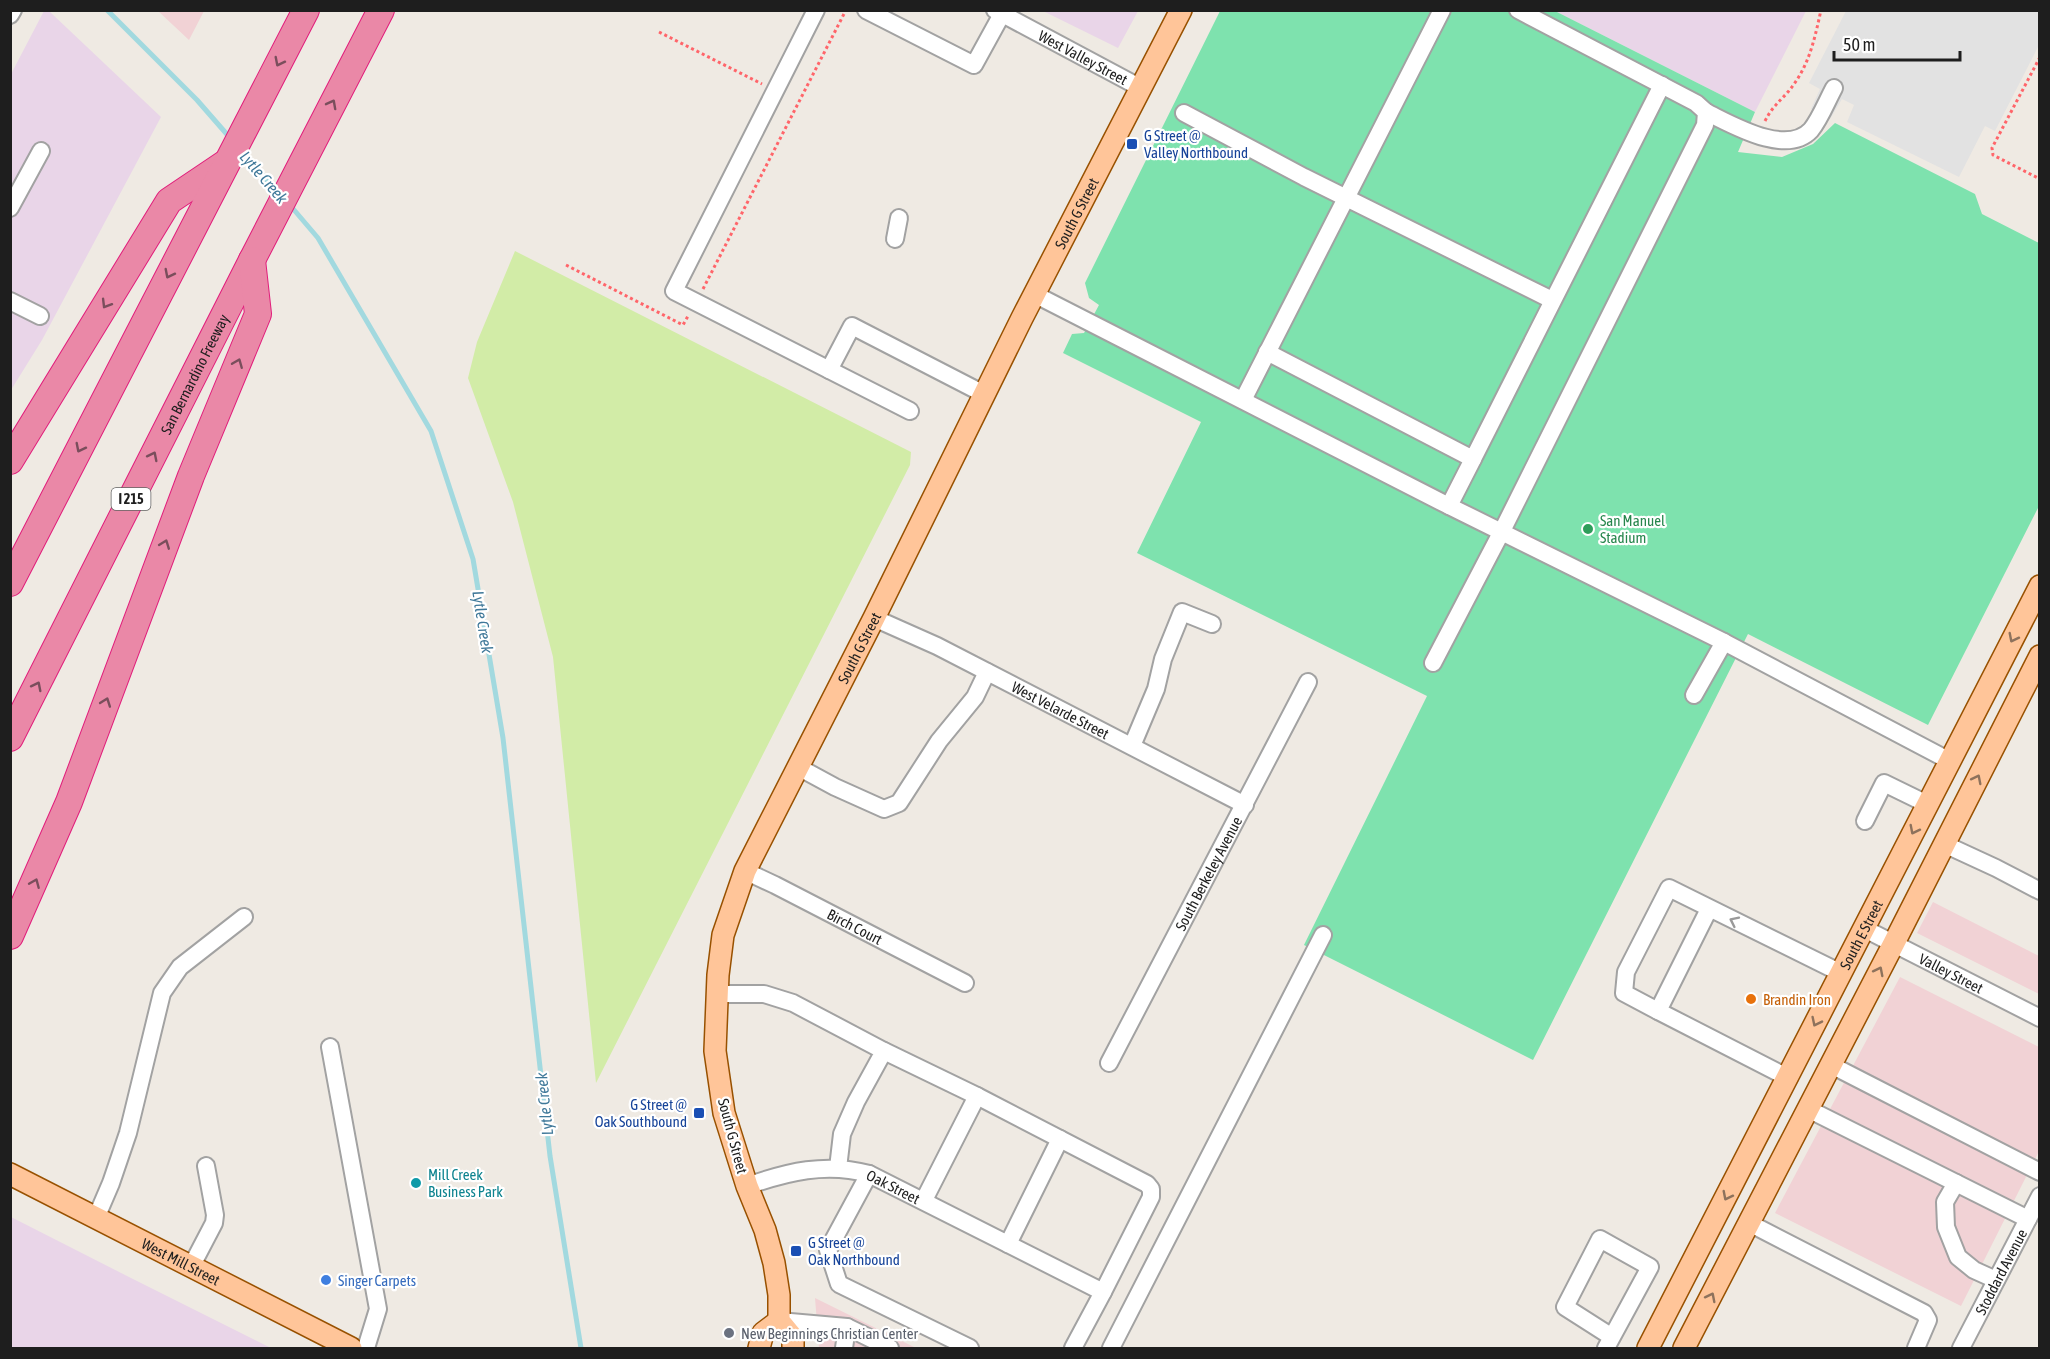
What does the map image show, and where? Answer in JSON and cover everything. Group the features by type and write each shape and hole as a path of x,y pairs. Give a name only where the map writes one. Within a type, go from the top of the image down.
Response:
{"highway":[{"path":"10,583 306,10"},
{"name":"San Bernardino Freeway","path":"10,738 381,10"},
{"path":"10,460 169,201 227,162"},
{"path":"10,936 69,802 191,476 258,314 252,260"}],"main road":[{"name":"South G Street","path":"793,1348 792,1338 779,1321 779,1295 774,1263 765,1230 747,1186 724,1113 715,1051 717,994 723,935 745,871 1179,11"},
{"name":"South E Street","path":"1648,1348 1789,1078 1863,928 2040,586"},
{"path":"1684,1348 2040,656"},
{"name":"West Mill Street","path":"10,1174 351,1348"},
{"path":"759,1348 763,1334 779,1321"}],"street":[{"path":"10,15 13,10"},
{"path":"816,10 674,291 910,411"},
{"path":"866,10 974,65 998,12"},
{"path":"1243,400 1442,10"},
{"path":"1518,10 1696,103 1706,112 1756,135 1775,140 1795,139 1810,130 1834,88"},
{"name":"West Valley Street","path":"998,12 1141,88"},
{"path":"1449,506 1662,85"},
{"path":"1433,663 1502,531 1700,136 1705,125 1706,112"},
{"path":"1184,113 1347,198 1552,300"},
{"path":"10,208 41,151"},
{"path":"895,239 898,218"},
{"path":"1035,294 1449,506 1724,642 1950,761"},
{"path":"10,301 40,316"},
{"path":"829,369 852,326 984,394"},
{"path":"1267,352 1473,459"},
{"path":"1132,746 1156,689 1163,659 1182,612 1212,624"},
{"name":"West Velarde Street","path":"874,618 937,646 1245,805"},
{"path":"1694,695 1724,642"},
{"path":"798,767 884,809 899,803 939,741 975,697 987,672"},
{"name":"South Berkeley Avenue","path":"1109,1063 1308,682"},
{"path":"1865,821 1884,783 1927,804"},
{"path":"1944,844 2040,891"},
{"name":"Birch Court","path":"745,871 965,983"},
{"path":"1789,1078 1624,993 1626,972 1669,888 1841,973"},
{"path":"1658,1011 1709,909"},
{"path":"96,1218 128,1133 162,993 180,967 244,917"},
{"name":"Valley Street","path":"1863,928 2040,1018"},
{"path":"1112,1348 1323,936"},
{"path":"717,994 764,993 793,1003 1146,1184 1151,1189 1151,1197 1073,1348"},
{"path":"330,1047 378,1309 366,1348"},
{"path":"838,1168 842,1134 856,1102 884,1051"},
{"path":"1831,1065 2040,1172"},
{"path":"924,1200 977,1096"},
{"path":"1808,1109 1956,1183 2035,1210"},
{"path":"1008,1244 1060,1139"},
{"path":"191,1267 214,1223 215,1215 206,1166"},
{"name":"Oak Street","path":"747,1186 782,1174 815,1168 838,1168 869,1173 1103,1292"},
{"path":"869,1173 828,1250 839,1284 970,1348"},
{"path":"1956,1183 1946,1202 1946,1227 1958,1257 1974,1270 1996,1280"},
{"name":"Stoddard Avenue","path":"1968,1346 1996,1280 2035,1210"},
{"path":"1749,1223 1924,1313 1928,1320 1916,1348"},
{"path":"1600,1239 1650,1267 1609,1343 1565,1307 1600,1239"},
{"path":"779,1321 847,1327 890,1348"},
{"path":"844,1348 847,1327"}],"path":[{"path":"1763,125 1773,106 1792,87 1803,70 1812,49 1821,10"},
{"path":"659,32 798,102"},
{"path":"2040,57 1992,148 1993,155 2040,179"}],"shaded area":[{"path":"204,10 189,40 158,11"},
{"path":"44,11 49,11 161,117 42,340 11,390 10,76"},
{"path":"1043,11 1138,11 1118,48"},
{"path":"1555,11 1806,11 1755,112"},
{"path":"1846,11 2039,11 2039,45 1995,131 1985,126 1959,177 1847,122 1854,105 1842,99 1830,119 1811,109 1820,89 1809,83"},
{"path":"1933,902 2039,956 2039,994 1917,933"},
{"path":"1900,977 2039,1047 2039,1151 1961,1306 1775,1213"},
{"path":"11,1217 129,1277 271,1348 11,1348"},
{"path":"815,1298 916,1348 819,1348"}],"green space":[{"name":"San Manuel Stadium","path":"1220,11 1555,11 1755,112 1738,152 1782,157 1813,144 1835,123 1975,194 1982,214 2039,243 2039,506 1928,725 1748,634 1533,1060 1304,945 1427,696 1137,553 1201,422 1063,353 1072,334 1084,333 1099,305 1089,298 1085,283"},
{"path":"515,251 911,452 910,465 596,1083 553,657 513,502 468,378 477,342"}],"waterway":[{"name":"Lytle Creek","path":"107,10 197,100 231,139"},
{"name":"Lytle Creek","path":"241,150 278,193"},
{"name":"Lytle Creek","path":"289,204 318,238 431,431 473,559 503,738 550,1156 581,1348"}],"place":[{"name":"G Street @ Valley Northbound","path":"1132,144"},
{"name":"San Manuel Stadium","path":"1588,529"},
{"name":"Brandin Iron","path":"1751,999"},
{"name":"G Street @ Oak Southbound","path":"699,1113"},
{"name":"Mill Creek Business Park","path":"416,1183"},
{"name":"G Street @ Oak Northbound","path":"796,1251"},
{"name":"Singer Carpets","path":"326,1280"},
{"name":"New Beginnings Christian Center","path":"729,1333"}]}
